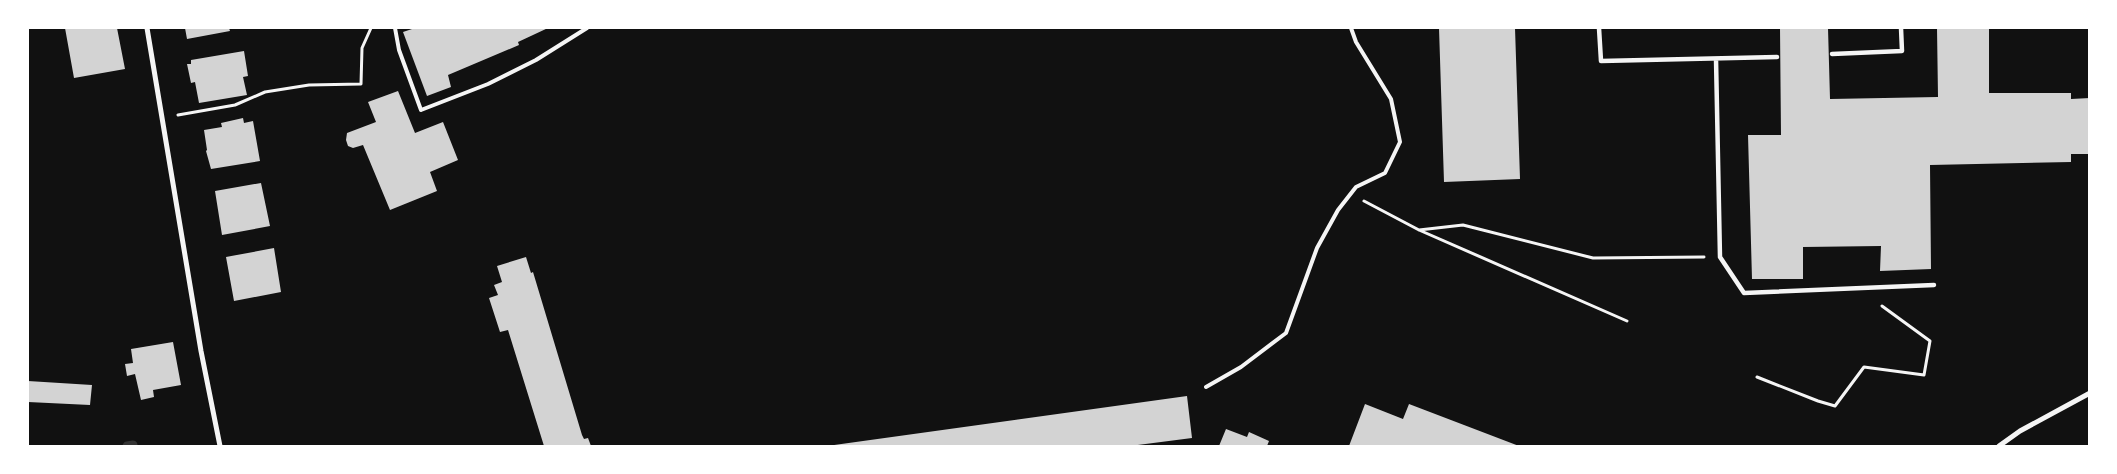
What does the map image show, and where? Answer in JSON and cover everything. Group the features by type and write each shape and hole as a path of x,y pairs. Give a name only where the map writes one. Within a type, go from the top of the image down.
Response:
{"street":[{"path":"147,28 201,351 220,446"},
{"path":"1599,28 1601,61 1777,56"},
{"path":"1832,54 1902,51 1901,28"},
{"path":"1716,59 1720,257 1744,293 1934,285"},
{"path":"1998,446 2020,431 2090,393"}],"lane":[{"path":"395,28 399,50 421,110 488,84 536,60 586,28"},
{"path":"1206,387 1241,367 1286,333 1318,248 1338,210 1356,187 1385,173 1400,142 1390,99 1356,42 1351,28"}],"path":[{"path":"162,118 235,105 265,92 309,85 361,84 362,48 371,28"},
{"path":"1351,194 1419,230 1627,321"},
{"path":"1419,230 1464,225 1593,258 1720,257"},
{"path":"1758,377 1835,406 1864,367 1924,375 1930,341 1860,288"}],"building":[{"path":"65,28 117,28 125,69 74,78"},
{"path":"185,28 229,28 230,31 187,39"},
{"path":"415,28 548,28 518,42 519,45 448,75 451,87 427,96 403,32"},
{"path":"1439,28 1515,28 1520,179 1444,182"},
{"path":"1780,28 1828,28 1830,99 1938,97 1937,28 1989,28 1989,93 2071,93 2071,99 2090,98 2090,154 2071,154 2071,162 1930,165 1931,269 1880,271 1881,246 1803,247 1803,279 1752,279 1748,135 1781,135"},
{"path":"244,51 248,76 243,77 247,95 199,103 195,82 191,83 187,64 191,64 191,60"},
{"path":"398,91 415,133 443,122 458,160 430,172 437,191 390,210 363,145 353,148 348,146 346,140 347,133 376,122 368,102"},
{"path":"243,118 244,123 253,121 260,161 211,169 206,151 204,130 222,127 221,123"},
{"path":"261,183 270,226 222,235 215,191"},
{"path":"274,248 281,292 234,301 226,257"},
{"path":"526,257 531,273 533,272 582,435 584,439 588,438 591,446 544,446 508,330 500,332 489,298 498,295 494,285 502,282 497,266"},
{"path":"173,342 181,385 153,390 154,397 141,400 135,374 127,376 125,364 133,363 131,349"},
{"path":"28,381 92,385 90,405 28,402"},
{"path":"1187,396 1192,438 1130,446 827,446"},
{"path":"1365,404 1403,419 1409,404 1519,446 1349,446"},
{"path":"1226,429 1247,437 1249,432 1269,441 1267,446 1219,446"}],"waterway":[{"path":"127,446 133,445"}]}
